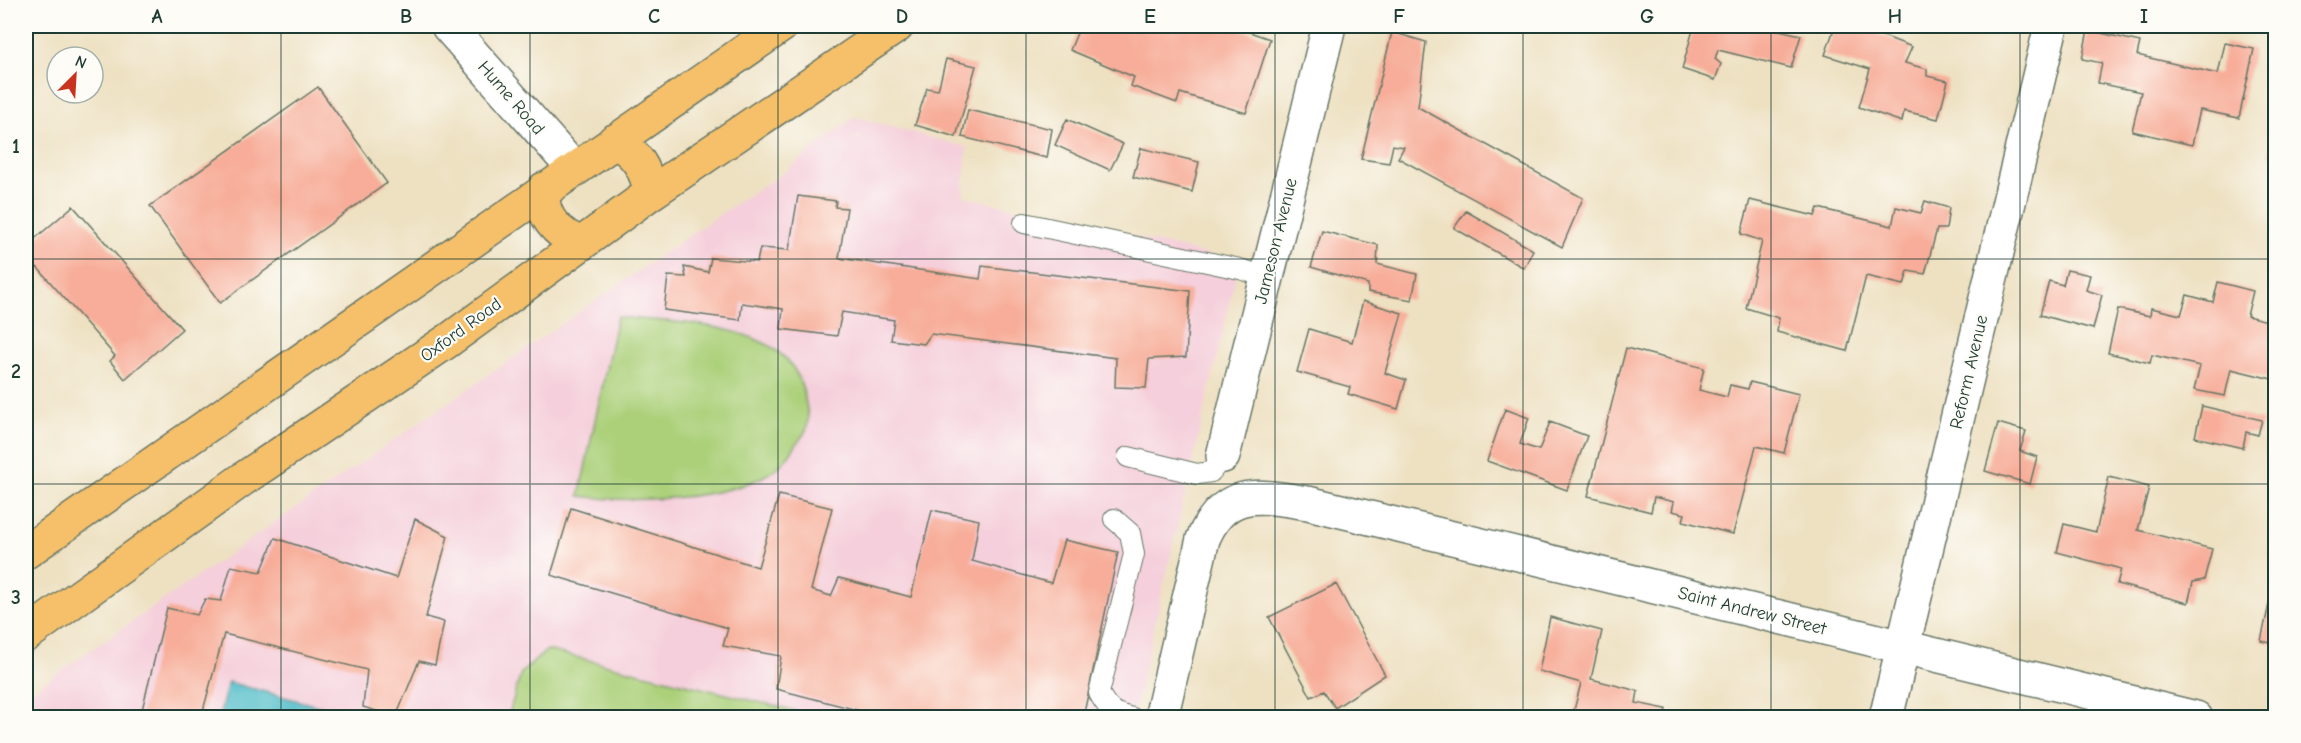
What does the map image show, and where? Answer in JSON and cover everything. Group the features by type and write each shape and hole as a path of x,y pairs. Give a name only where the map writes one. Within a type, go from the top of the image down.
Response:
{"main road":[{"path":"26,552 781,26"},
{"name":"Oxford Road","path":"28,626 449,340 863,35 897,26"},
{"path":"614,141 631,151 642,164 651,193"},
{"path":"544,189 542,202 550,220 560,232 579,243"}],"street":[{"name":"Hume Road","path":"448,26 574,169"},
{"name":"Jameson Avenue","path":"1223,456 1329,26"},
{"name":"Reform Avenue","path":"1886,717 2051,26"},
{"name":"Saint Andrew Street","path":"1161,717 1203,539 1209,523 1231,502 1246,497 1266,497 1308,503 2196,717"}],"lane":[{"path":"1024,224 1240,269 1267,277"},
{"path":"1128,457 1197,474 1211,472 1223,456"},
{"path":"1114,519 1130,533 1134,554 1099,693 1106,708 1120,715 1132,717"}],"shaded area":[{"path":"854,117 967,147 963,196 1239,262 1133,717 26,718 26,695 732,206 782,174"}],"green space":[{"path":"617,317 711,326 747,336 780,353 797,373 808,417 806,431 786,459 771,472 752,482 704,494 651,499 579,496"},
{"path":"547,650 820,717 508,717 521,673"}],"water":[{"path":"228,682 348,714 347,717 219,717"}],"building":[{"path":"1080,26 1232,26 1270,39 1246,113 1180,93 1177,103 1131,86 1134,77 1070,50"},
{"path":"1694,26 1761,26 1801,35 1791,68 1718,50 1715,59 1721,64 1715,80 1682,69"},
{"path":"1835,26 1879,26 1878,34 1912,47 1905,63 1927,69 1927,76 1948,81 1938,119 1904,111 1902,122 1859,107 1870,69 1825,55"},
{"path":"2088,30 2140,42 2137,55 2218,74 2225,43 2254,49 2239,118 2200,110 2192,145 2132,131 2141,92 2098,83 2102,63 2082,59"},
{"path":"1392,32 1426,42 1418,107 1583,198 1562,247 1398,158 1404,147 1393,145 1389,163 1361,159"},
{"path":"946,59 976,66 956,137 915,125 927,88 938,90"},
{"path":"318,87 387,183 220,303 150,206"},
{"path":"968,110 1052,129 1047,158 962,137"},
{"path":"1067,119 1123,144 1110,170 1055,145"},
{"path":"2276,127 2276,156 2268,154"},
{"path":"1141,148 1199,162 1192,192 1133,177"},
{"path":"798,196 836,201 835,207 847,208 839,258 980,279 982,266 1190,291 1186,357 1149,359 1146,388 1115,387 1116,358 931,334 924,344 891,340 894,320 842,312 837,336 781,329 783,309 742,303 740,320 664,310 668,276 686,277 684,267 708,272 711,258 757,262 760,248 789,250"},
{"path":"1750,200 1815,216 1818,208 1892,226 1896,207 1921,213 1925,201 1949,208 1946,229 1937,229 1925,274 1908,271 1904,285 1866,276 1847,351 1777,332 1779,318 1746,308 1762,241 1741,234"},
{"path":"73,206 182,329 125,379 110,361 115,356 37,267 26,277 26,236 31,242"},
{"path":"1466,211 1533,250 1524,268 1454,228"},
{"path":"1322,231 1378,245 1377,264 1417,274 1412,300 1368,292 1368,284 1311,267"},
{"path":"2067,270 2090,275 2086,290 2102,295 2093,329 2040,315 2049,281 2063,285"},
{"path":"2218,282 2253,291 2247,316 2276,323 2276,380 2231,369 2225,396 2194,390 2200,366 2152,355 2150,363 2108,353 2118,309 2150,316 2151,308 2181,315 2187,295 2213,302"},
{"path":"1363,301 1402,313 1385,373 1406,380 1398,409 1348,394 1350,387 1297,372 1309,329 1352,342"},
{"path":"1626,348 1704,368 1699,390 1727,397 1730,385 1748,389 1750,382 1799,394 1784,453 1756,446 1733,534 1683,521 1685,514 1672,511 1674,502 1654,497 1651,512 1588,496"},
{"path":"2202,406 2262,420 2258,435 2246,432 2243,448 2195,437"},
{"path":"1505,409 1529,418 1520,444 1539,450 1550,422 1587,436 1567,490 1487,461"},
{"path":"1998,423 2026,431 2020,451 2037,457 2030,484 1985,471"},
{"path":"2109,477 2149,487 2138,530 2212,549 2204,580 2193,582 2188,603 2117,584 2121,569 2057,552 2064,524 2096,532"},
{"path":"779,495 832,508 811,590 831,596 839,578 911,597 932,510 979,520 972,561 1051,583 1064,540 1118,552 1083,718 888,718 776,689 781,656 723,646 728,628 551,575 571,508 758,567"},
{"path":"415,519 448,536 426,617 444,622 435,665 419,661 396,717 363,707 367,670 224,634 201,718 140,718 167,608 197,615 205,599 221,601 231,566 261,572 275,538 396,578"},
{"path":"2276,577 2276,644 2261,641"},
{"path":"1336,584 1385,675 1335,708 1324,691 1311,697 1269,617"},
{"path":"1550,617 1602,631 1591,679 1638,691 1636,703 1666,709 1664,718 1572,718 1581,683 1539,671"}]}
